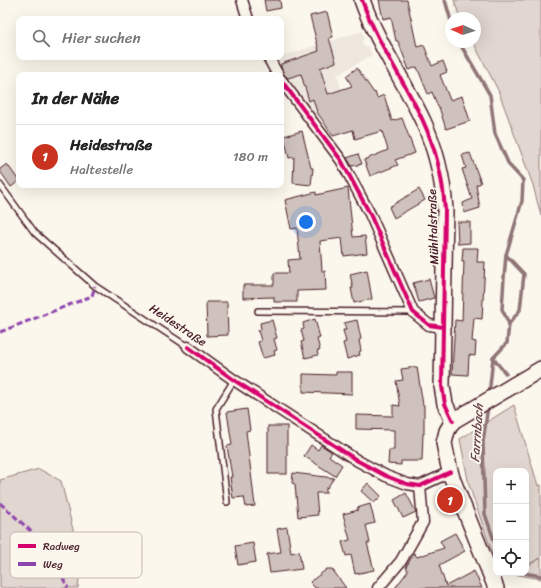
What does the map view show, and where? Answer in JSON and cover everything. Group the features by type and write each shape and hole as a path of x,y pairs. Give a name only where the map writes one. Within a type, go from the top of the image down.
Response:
{"street":[{"path":"242,0 247,16"},
{"name":"Mühltalstraße","path":"362,0 375,32 423,121 441,174 445,210 442,386 445,404 453,420"},
{"path":"270,60 276,72"},
{"path":"284,84 341,160 370,214 413,312 429,324 443,327"},
{"name":"Heidestraße","path":"188,347 234,380 358,462 386,476 407,484 420,486"},
{"path":"496,588 450,472 444,443 446,431 453,420 541,369"},
{"path":"378,588 401,561 423,522 420,486 450,472"}],"lane":[{"name":"Heidestraße","path":"0,185 35,233 95,286 188,347"},
{"path":"258,311 413,312"},
{"path":"227,502 216,409 234,380"}],"shaded area":[{"path":"454,0 541,0 541,216 533,185 498,90 476,48 481,48 481,12 458,12"},
{"path":"362,31 364,38 362,42 364,47 368,46 372,55 337,75 347,109 316,119 277,60 284,60 284,55"},
{"path":"514,405 538,486 541,485 541,557 529,564 529,468 493,468 493,551 469,485 460,439"},
{"path":"39,469 61,481 74,532 10,532 10,578 79,578 78,588 0,588 0,480"},
{"path":"541,558 541,579 524,576 529,576 529,565"}],"building":[{"path":"264,0 280,0 281,8 266,11"},
{"path":"379,0 407,0 417,47 424,45 432,66 443,61 447,72 440,75 450,100 462,96 470,121 446,129 439,107 432,92 428,94 417,67 409,70 398,41 396,41 391,17 383,19"},
{"path":"327,12 333,37 329,38 336,62 320,68 328,94 352,86 346,76 357,68 374,93 375,92 377,98 384,95 392,121 402,118 415,153 395,160 398,165 370,176 364,160 388,150 382,131 355,139 353,130 333,136 317,112 313,99 309,101 301,74 288,78 284,75 281,64 319,51 310,16"},
{"path":"302,131 311,168 313,168 311,185 293,183 294,157 289,158 284,136"},
{"path":"470,153 481,183 476,185 480,208 464,213 463,203 472,199 462,169 466,168 462,155"},
{"path":"358,154 362,164 352,166 347,158"},
{"path":"7,164 16,177 16,183 11,187 0,169"},
{"path":"348,188 353,237 365,236 367,253 344,256 342,238 320,241 322,271 325,271 326,290 297,291 297,302 274,302 274,297 243,298 243,285 274,285 274,273 289,273 288,260 300,259 297,228 291,229 285,200 316,192 316,195"},
{"path":"419,189 425,200 394,218 389,207"},
{"path":"457,222 470,222 470,243 458,244"},
{"path":"463,248 478,248 477,262 485,262 482,319 474,318 472,341 476,342 475,356 469,355 468,375 452,374 455,320 462,321"},
{"path":"367,270 372,299 354,303 350,274"},
{"path":"429,279 434,298 419,302 413,283"},
{"path":"206,302 227,302 228,335 207,336"},
{"path":"315,319 320,338 317,339 320,350 317,351 318,355 305,358 301,342 304,341 301,330 304,329 303,323"},
{"path":"272,320 277,338 274,339 277,350 274,351 275,355 263,358 258,342 261,341 258,330 261,329 260,323"},
{"path":"357,320 361,339 359,340 361,351 359,352 360,355 347,359 343,343 346,342 343,330 346,330 344,323"},
{"path":"417,367 424,405 422,461 401,461 401,465 388,464 389,450 394,450 394,430 356,429 356,415 393,416 393,405 400,406 396,381 403,380 401,369"},
{"path":"336,372 352,372 352,394 303,392 303,374 336,375"},
{"path":"247,409 250,430 246,431 255,506 246,507 244,497 233,498 230,477 232,477 227,446 232,445 227,412"},
{"path":"268,426 287,426 287,474 268,474"},
{"path":"311,445 318,450 321,445 332,452 329,456 342,465 335,476 304,456"},
{"path":"293,473 334,478 327,488 326,487 326,493 316,493 318,515 298,517 295,484 292,483"},
{"path":"368,483 381,496 374,503 361,491"},
{"path":"406,493 416,512 403,518 394,500"},
{"path":"370,504 375,523 366,525 370,543 367,543 374,570 355,574 351,555 346,556 342,542 350,540 343,514 358,510 357,508"},
{"path":"287,527 291,553 299,551 302,569 270,573 267,554 281,552 277,529"},
{"path":"455,533 465,551 439,565 446,586 474,571 482,588 395,588 408,571 406,567 414,553 417,557 444,548 440,541"},
{"path":"253,543 256,562 238,565 235,546"},
{"path":"327,569 332,569 346,588 315,588 310,582"}],"waterway":[{"name":"Farrnbach","path":"445,0 448,12"},
{"name":"Farrnbach","path":"463,48 490,95 495,134 509,165 523,180 522,201 506,255 502,309 509,324 507,343 493,358 489,395"},
{"name":"Farrnbach","path":"506,255 524,274 520,310 509,324"},
{"path":"493,358 506,374"},
{"name":"Farrnbach","path":"488,406 483,442 485,514 494,540"},
{"name":"Farrnbach","path":"529,574 541,576"}],"marked path":[{"path":"0,332 92,296 95,286"},
{"path":"0,503 32,532"},
{"path":"63,578 68,588"}],"cycle path":[{"path":"362,0 375,31 423,121 432,142 441,176 445,210 442,386 445,404 453,421"},
{"path":"284,84 341,160 370,214 413,312 429,325 443,327"},
{"path":"188,347 234,380 358,461 386,476 407,484 420,486 450,472"}],"place":[{"name":"Heidestraße","path":"450,500"}]}
